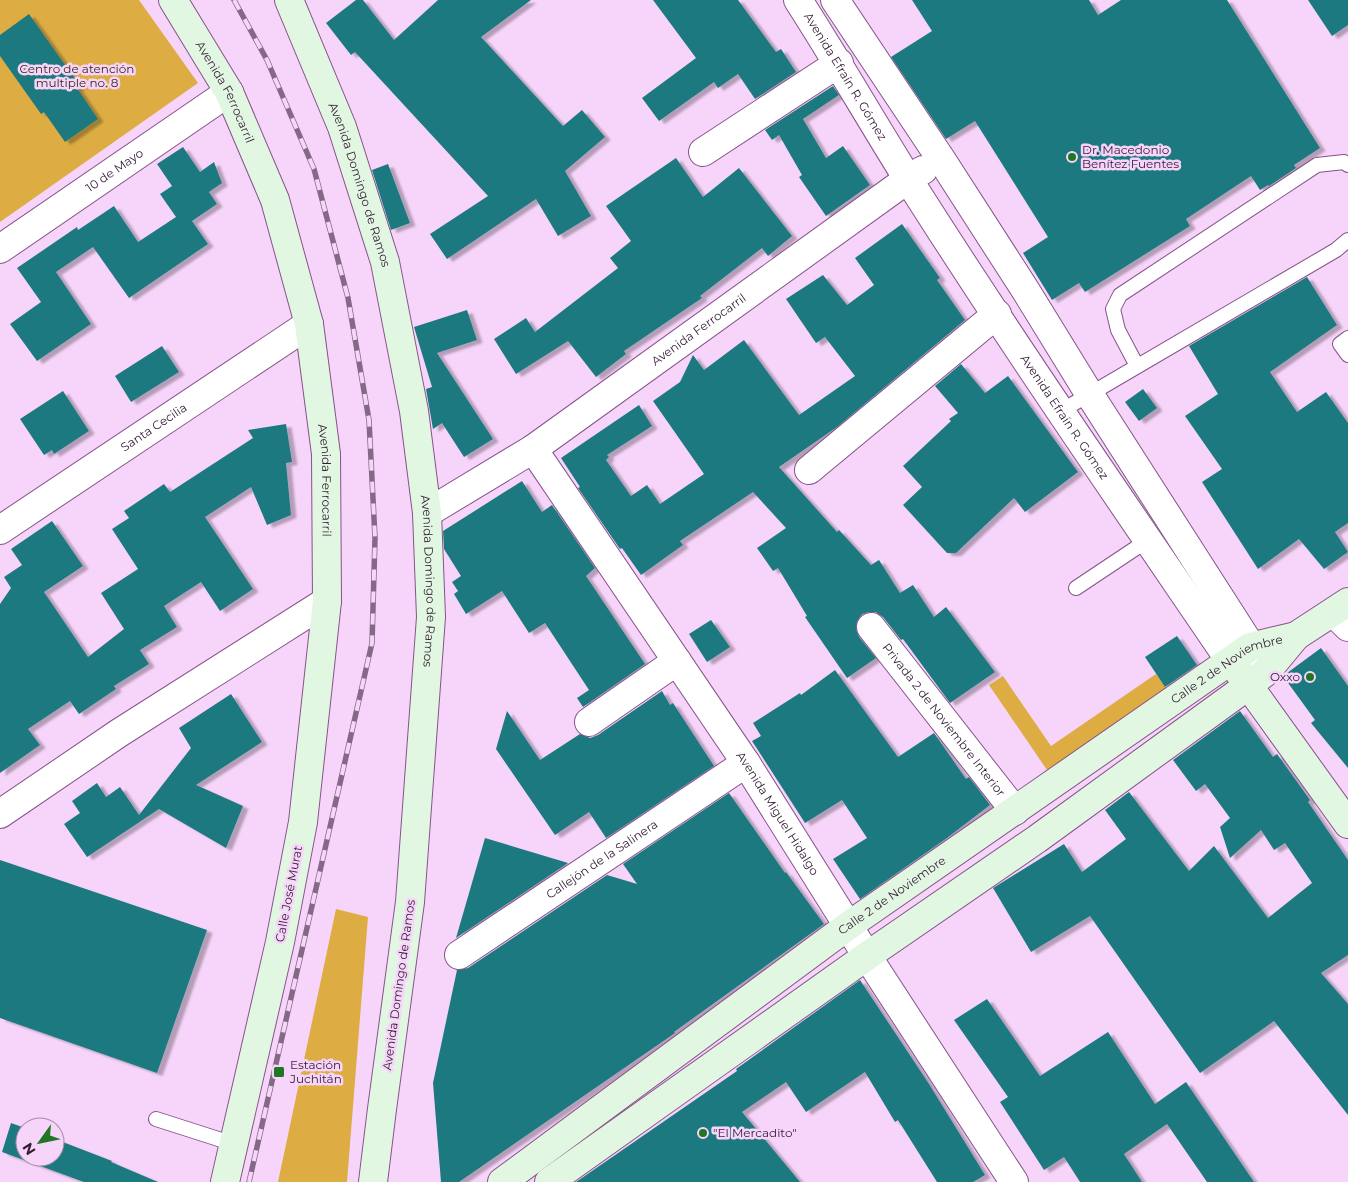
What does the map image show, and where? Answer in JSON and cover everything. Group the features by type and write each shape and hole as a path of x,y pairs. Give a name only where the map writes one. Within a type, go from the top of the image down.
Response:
{"street":[{"name":"Avenida Ferrocarril","path":"174,0 228,92 275,200 309,324 326,454 327,601"},
{"name":"Avenida Domingo de Ramos","path":"288,0 342,127 384,262 414,411 426,513 430,617 410,902 373,1182"},
{"name":"Avenida Efraín R. Gómez","path":"798,0 839,63 908,178 1061,411 1148,540 1258,678 1348,824"},
{"name":"Avenida Efraín R. Gómez","path":"835,0 1026,291 1090,395 1240,654"},
{"path":"703,152 839,63"},
{"name":"10 de Mayo","path":"0,249 228,92"},
{"name":"Avenida Ferrocarril","path":"426,513 533,449 908,178 941,159"},
{"path":"809,470 997,314"},
{"name":"Santa Cecilia","path":"0,530 309,324"},
{"name":"Avenida Miguel Hidalgo","path":"533,449 746,763 867,956 1014,1182"},
{"path":"0,814 119,733 327,601"},
{"name":"Calle José Murat","path":"225,1182 280,942 303,822 327,601"},
{"name":"Calle 2 de Noviembre","path":"502,1182 848,926 1240,654 1296,636 1343,614"},
{"name":"Privada 2 de Noviembre Interior","path":"871,627 1016,811"},
{"name":"Calle 2 de Noviembre","path":"549,1182 867,956 1038,839 1258,678 1296,636"},
{"path":"589,722 677,661"},
{"name":"Callejón de la Salinera","path":"459,955 746,763"}],"lane":[{"path":"1137,366 1118,330 1113,310 1120,295 1317,165 1344,162 1348,166"},
{"path":"1061,411 1336,250 1348,240"},
{"path":"1348,338 1340,344 1348,355"},
{"path":"1076,588 1148,540"},
{"path":"156,1119 234,1144"}],"green space":[{"name":"Centro de atención multiple no. 8","path":"0,0 139,0 198,83 0,222"},
{"path":"1156,674 1167,689 1047,770 989,685 1003,676 1051,746"},
{"path":"336,909 368,917 347,1182 278,1182"}],"building":[{"path":"356,0 363,0 394,40 438,0 531,0 481,37 563,126 582,110 605,137 565,171 591,216 558,236 536,199 447,259 430,234 488,196 355,52 351,55 326,23"},
{"path":"653,0 738,0 776,52 781,49 796,72 755,99 738,74 718,88 714,82 659,121 642,98 696,58"},
{"name":"Dr. Macedonio Benítez Fuentes","path":"912,0 1089,0 1098,15 1121,0 1227,0 1320,148 1294,165 1296,168 1260,190 1251,176 1186,219 1190,226 1085,292 1079,283 1052,300 1023,253 1048,237 975,121 946,139 891,57 932,31"},
{"path":"1308,0 1348,0 1348,25 1332,36"},
{"path":"29,14 80,86 77,88 98,119 65,142 44,112 41,114 0,56 0,35"},
{"path":"833,86 839,95 803,119 826,158 843,146 870,185 826,216 799,177 802,175 779,135 772,140 765,130"},
{"path":"183,147 200,172 214,162 222,183 209,192 217,204 192,221 208,244 129,298 93,247 56,272 91,324 37,361 10,324 41,302 17,268 77,227 78,230 114,206 138,242 176,217 160,194 172,186 157,164"},
{"path":"676,158 703,197 739,168 792,236 768,256 762,248 700,296 702,298 624,351 626,354 596,377 568,341 516,374 494,339 526,318 535,332 618,268 610,258 631,241 606,206"},
{"path":"388,164 410,223 391,230 372,170"},
{"path":"902,224 940,278 937,280 965,320 837,427 779,467 837,532 839,530 871,565 879,560 900,593 913,585 934,617 946,607 995,672 950,703 903,639 901,640 883,617 876,612 862,614 857,621 856,629 859,637 876,658 847,678 805,617 807,616 778,568 773,571 757,548 786,528 753,492 680,541 683,545 641,575 622,548 620,549 578,488 580,487 561,458 639,405 652,426 607,455 609,457 606,460 631,496 647,485 660,504 704,474 653,401 680,382 693,355 704,370 744,340 799,415 855,376 825,337 816,343 786,299 823,275 847,305 874,285 855,258"},
{"path":"1307,277 1337,325 1270,372 1297,412 1326,392 1348,423 1348,523 1335,532 1348,552 1324,569 1299,539 1258,569 1202,482 1222,469 1185,416 1218,394 1189,346"},
{"path":"467,310 477,340 437,353 493,439 464,457 442,423 433,429 426,389 432,387 414,327"},
{"path":"162,346 179,372 131,402 115,376"},
{"path":"961,364 985,393 1008,376 1078,472 1025,512 1014,498 956,553 947,553 903,505 922,487 903,466 951,421 949,419 958,413 935,386"},
{"path":"1143,389 1157,408 1139,421 1125,402"},
{"path":"63,391 89,431 54,454 52,450 44,455 20,419"},
{"path":"286,424 292,462 286,463 291,515 267,525 251,487 205,517 253,589 220,611 201,582 164,606 177,627 140,650 149,664 114,686 116,689 79,714 70,701 28,729 40,745 0,773 0,604 11,588 4,577 22,565 11,549 52,521 83,566 44,592 88,657 124,629 101,593 138,569 112,529 129,518 124,511 164,484 170,492 253,438 248,430"},
{"path":"522,481 542,512 552,505 595,568 586,576 645,664 583,707 577,698 589,690 545,623 529,633 502,591 466,614 454,594 458,591 452,582 461,576 444,549 443,531"},
{"path":"711,620 730,647 707,662 689,634"},
{"path":"1177,636 1197,665 1165,687 1145,657"},
{"path":"1321,648 1348,686 1348,768 1311,723 1315,720 1283,676"},
{"path":"835,670 898,757 934,733 966,779 969,777 990,805 947,838 860,899 833,859 867,838 842,800 805,823 752,741 761,736 753,723 800,693 801,695"},
{"path":"662,691 670,705 673,703 714,766 606,838 589,812 555,835 496,749 507,711 540,760 580,734 590,738 598,735"},
{"path":"231,694 262,742 196,785 243,806 226,848 159,809 87,857 64,824 80,813 72,801 97,783 106,797 120,787 139,815 191,748 179,728"},
{"path":"1240,711 1273,757 1277,754 1310,800 1308,802 1348,860 1348,955 1321,973 1348,1004 1348,1115 1274,1021 1200,1073 1090,916 1031,952 993,888 1064,844 1082,872 1126,839 1105,810 1129,792 1189,871 1214,846 1268,918 1312,883 1285,843 1274,850 1261,830 1230,858 1220,827 1230,818 1205,784 1196,791 1173,760"},
{"path":"729,793 785,873 824,924 675,1033 459,1182 441,1182 433,1083 457,970 468,968 607,875 637,884 623,864"},
{"path":"485,838 568,863 456,938"},
{"path":"0,860 207,930 157,1073 0,1018"},
{"path":"860,980 929,1084 985,1175 973,1182 937,1182 898,1120 895,1122 865,1072 806,1112 786,1082 742,1112 800,1182 576,1182 737,1071 736,1069"},
{"path":"987,999 1040,1076 1108,1032 1155,1104 1186,1082 1254,1182 1207,1182 1167,1124 1124,1154 1142,1182 1080,1182 1064,1157 1044,1170 1000,1102 1008,1097 954,1020"},
{"path":"11,1123 15,1124 15,1157 2,1152"},
{"path":"65,1143 112,1161 158,1182 84,1182 43,1167 65,1167"}],"railway":[{"path":"234,0 267,60 314,169 348,298 369,420 375,538 372,643 249,1182"}],"place":[{"name":"Dr. Macedonio Benítez Fuentes","path":"1072,157"},
{"name":"Oxxo","path":"1310,677"},
{"name":"Estación Juchitán","path":"279,1072"},
{"name":"\"El Mercadito\"","path":"703,1133"}]}
